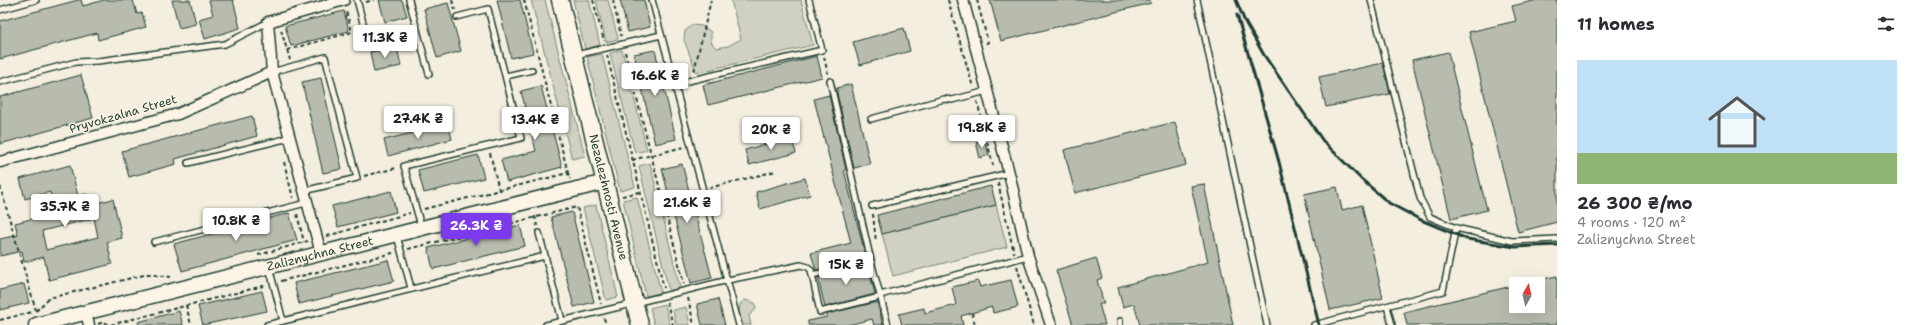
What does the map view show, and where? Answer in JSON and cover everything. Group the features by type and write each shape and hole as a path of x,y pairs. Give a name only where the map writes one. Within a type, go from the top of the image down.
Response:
{"main road":[{"name":"Nezalezhnosti Avenue","path":"560,0 640,325"}],"street":[{"path":"963,0 1009,173 1028,256 1051,325"},
{"path":"321,253 306,203 272,72 268,22 337,1"},
{"name":"Pryvokzalna Street","path":"0,162 178,114 272,72"},
{"name":"Zaliznychna Street","path":"36,318 88,318 269,266 396,233 605,182"}],"lane":[{"path":"0,10 36,0"},
{"path":"357,0 366,34"},
{"path":"409,0 429,74"},
{"path":"652,0 739,325"},
{"path":"674,84 822,50 809,0"},
{"path":"1197,0 1267,325"},
{"path":"1371,0 1420,198 1430,217 1456,228 1512,241 1557,239"},
{"path":"421,227 404,166 522,138 488,9 457,17"},
{"path":"0,82 76,62 98,62 225,44 268,22"},
{"path":"574,55 661,34"},
{"path":"272,72 325,57 357,178 303,191"},
{"path":"506,76 532,70"},
{"path":"830,81 878,297 888,325"},
{"path":"871,119 944,99 952,100 987,91"},
{"path":"188,163 289,138"},
{"path":"872,206 1009,173"},
{"path":"154,242 306,203"},
{"path":"1314,325 1443,291 1456,228"},
{"path":"396,233 411,288"},
{"path":"539,233 562,320"},
{"path":"267,325 411,288 545,256"},
{"path":"546,325 634,302 801,265 808,267 812,275 820,312 1028,256"},
{"path":"812,275 871,261"},
{"path":"269,266 282,321"},
{"path":"1387,306 1392,325"}],"path":[{"path":"524,0 573,190"},
{"path":"593,0 673,325"},
{"path":"613,0 694,325"},
{"path":"692,80 711,0"},
{"path":"948,0 975,94 996,176"},
{"path":"280,25 287,50 352,32 337,1"},
{"path":"822,50 830,81"},
{"path":"488,146 499,190"},
{"path":"632,160 691,146"},
{"path":"357,178 404,166"},
{"path":"703,189 776,171"},
{"path":"251,257 416,211 568,173"},
{"path":"0,186 36,318"},
{"path":"610,199 640,192"},
{"path":"872,206 876,244"},
{"path":"93,325 104,322 110,325 401,250 577,207 606,325"},
{"path":"36,318 49,298 148,274 174,278"},
{"path":"186,305 192,325"},
{"path":"972,313 975,325"},
{"path":"0,320 36,318"}],"shaded area":[{"path":"531,0 545,0 585,156 572,159"},
{"path":"573,0 589,0 600,45 585,49"},
{"path":"596,0 608,0 618,39 606,42"},
{"path":"731,0 801,0 813,45 700,72 696,71 684,40 685,31 692,25 702,26 711,32 711,42 716,48 728,46 741,39"},
{"path":"622,50 647,150 635,153 610,53"},
{"path":"602,54 635,187 620,191 587,57"},
{"path":"650,163 680,288 669,291 639,166"},
{"path":"637,197 661,293 646,296 623,200"},
{"path":"596,205 618,297 606,300 583,208"},
{"path":"996,205 1007,247 893,276 882,234"},
{"path":"745,300 755,303 756,309 749,316 751,325 742,325 739,312 740,304"},
{"path":"665,304 670,325 654,325 650,308"},
{"path":"686,307 690,325 676,325 673,310"}],"building":[{"path":"81,0 83,6 104,0 133,0 137,14 142,13 146,27 98,40 97,33 0,59 0,21"},
{"path":"172,0 190,0 196,24 179,28"},
{"path":"209,0 233,0 240,28 205,39 199,19 213,15"},
{"path":"379,0 402,0 407,16 385,22"},
{"path":"497,0 520,0 533,53 511,58"},
{"path":"620,0 644,0 650,27 628,32"},
{"path":"990,0 1150,0 1151,3 1001,41"},
{"path":"1537,0 1557,0 1557,222 1518,232 1469,32 1516,21 1512,6"},
{"path":"448,3 461,51 437,58 424,9"},
{"path":"344,11 349,31 291,46 285,26"},
{"path":"904,28 910,51 860,65 853,42"},
{"path":"397,47 401,66 374,72 370,52"},
{"path":"655,50 676,139 655,144 634,54"},
{"path":"1448,52 1487,210 1451,219 1412,60"},
{"path":"817,56 822,77 708,105 703,85"},
{"path":"1383,63 1390,94 1326,107 1319,77"},
{"path":"81,75 93,118 0,144 0,97"},
{"path":"321,78 342,169 323,173 302,82"},
{"path":"851,84 870,164 854,168 837,93 837,88"},
{"path":"541,86 562,167 507,182 501,160 536,151 521,91"},
{"path":"829,95 846,170 844,170 866,258 816,270 811,253 851,243 814,99"},
{"path":"252,116 257,136 175,159 176,164 129,177 122,151"},
{"path":"1175,122 1186,165 1075,193 1064,150"},
{"path":"448,124 452,139 388,156 384,140"},
{"path":"791,137 796,153 749,165 745,150"},
{"path":"984,139 989,155 980,158 976,142"},
{"path":"478,155 484,178 424,193 418,170"},
{"path":"682,164 712,278 691,283 662,169"},
{"path":"70,165 78,196 86,194 88,205 113,199 122,238 107,242 112,264 49,280 44,257 24,262 22,251 0,256 0,239 18,235 15,223 55,213 50,192 25,199 20,179","holes":["94,218 98,237 46,250 42,231"]},
{"path":"805,178 810,195 760,209 756,192"},
{"path":"1204,184 1233,325 1140,325 1134,304 1123,307 1118,287 1208,262 1191,186"},
{"path":"991,186 996,205 882,234 877,215"},
{"path":"1337,187 1342,210 1362,205 1383,298 1330,310 1304,194"},
{"path":"391,191 396,212 338,227 332,206"},
{"path":"572,212 594,302 574,307 551,217"},
{"path":"289,213 297,240 182,271 174,244"},
{"path":"520,225 525,246 433,269 428,248"},
{"path":"1096,258 1102,278 1097,280 1104,304 1099,304 1105,325 1073,325 1056,270"},
{"path":"388,260 394,281 299,304 294,283"},
{"path":"868,266 875,294 825,307 818,278"},
{"path":"1557,276 1557,325 1407,325 1404,312 1509,287 1509,313 1545,313 1545,279"},
{"path":"1011,280 1018,307 993,313 992,307 961,316 963,325 902,325 899,314 924,308 925,313 956,305 952,287 978,281 980,287"},
{"path":"24,284 29,303 0,310 0,290"},
{"path":"262,291 267,311 203,325 198,306"},
{"path":"718,299 725,325 702,325 697,304"},
{"path":"877,302 883,325 874,325 872,319 848,325 808,325 808,321 827,317 827,314"},
{"path":"179,311 183,325 139,325 138,322"}],"railway":[{"path":"1236,0 1245,22 1264,55 1323,141 1361,179 1389,203 1421,220 1467,239 1515,247 1557,245"},
{"path":"1237,15 1279,162 1319,325"}]}
